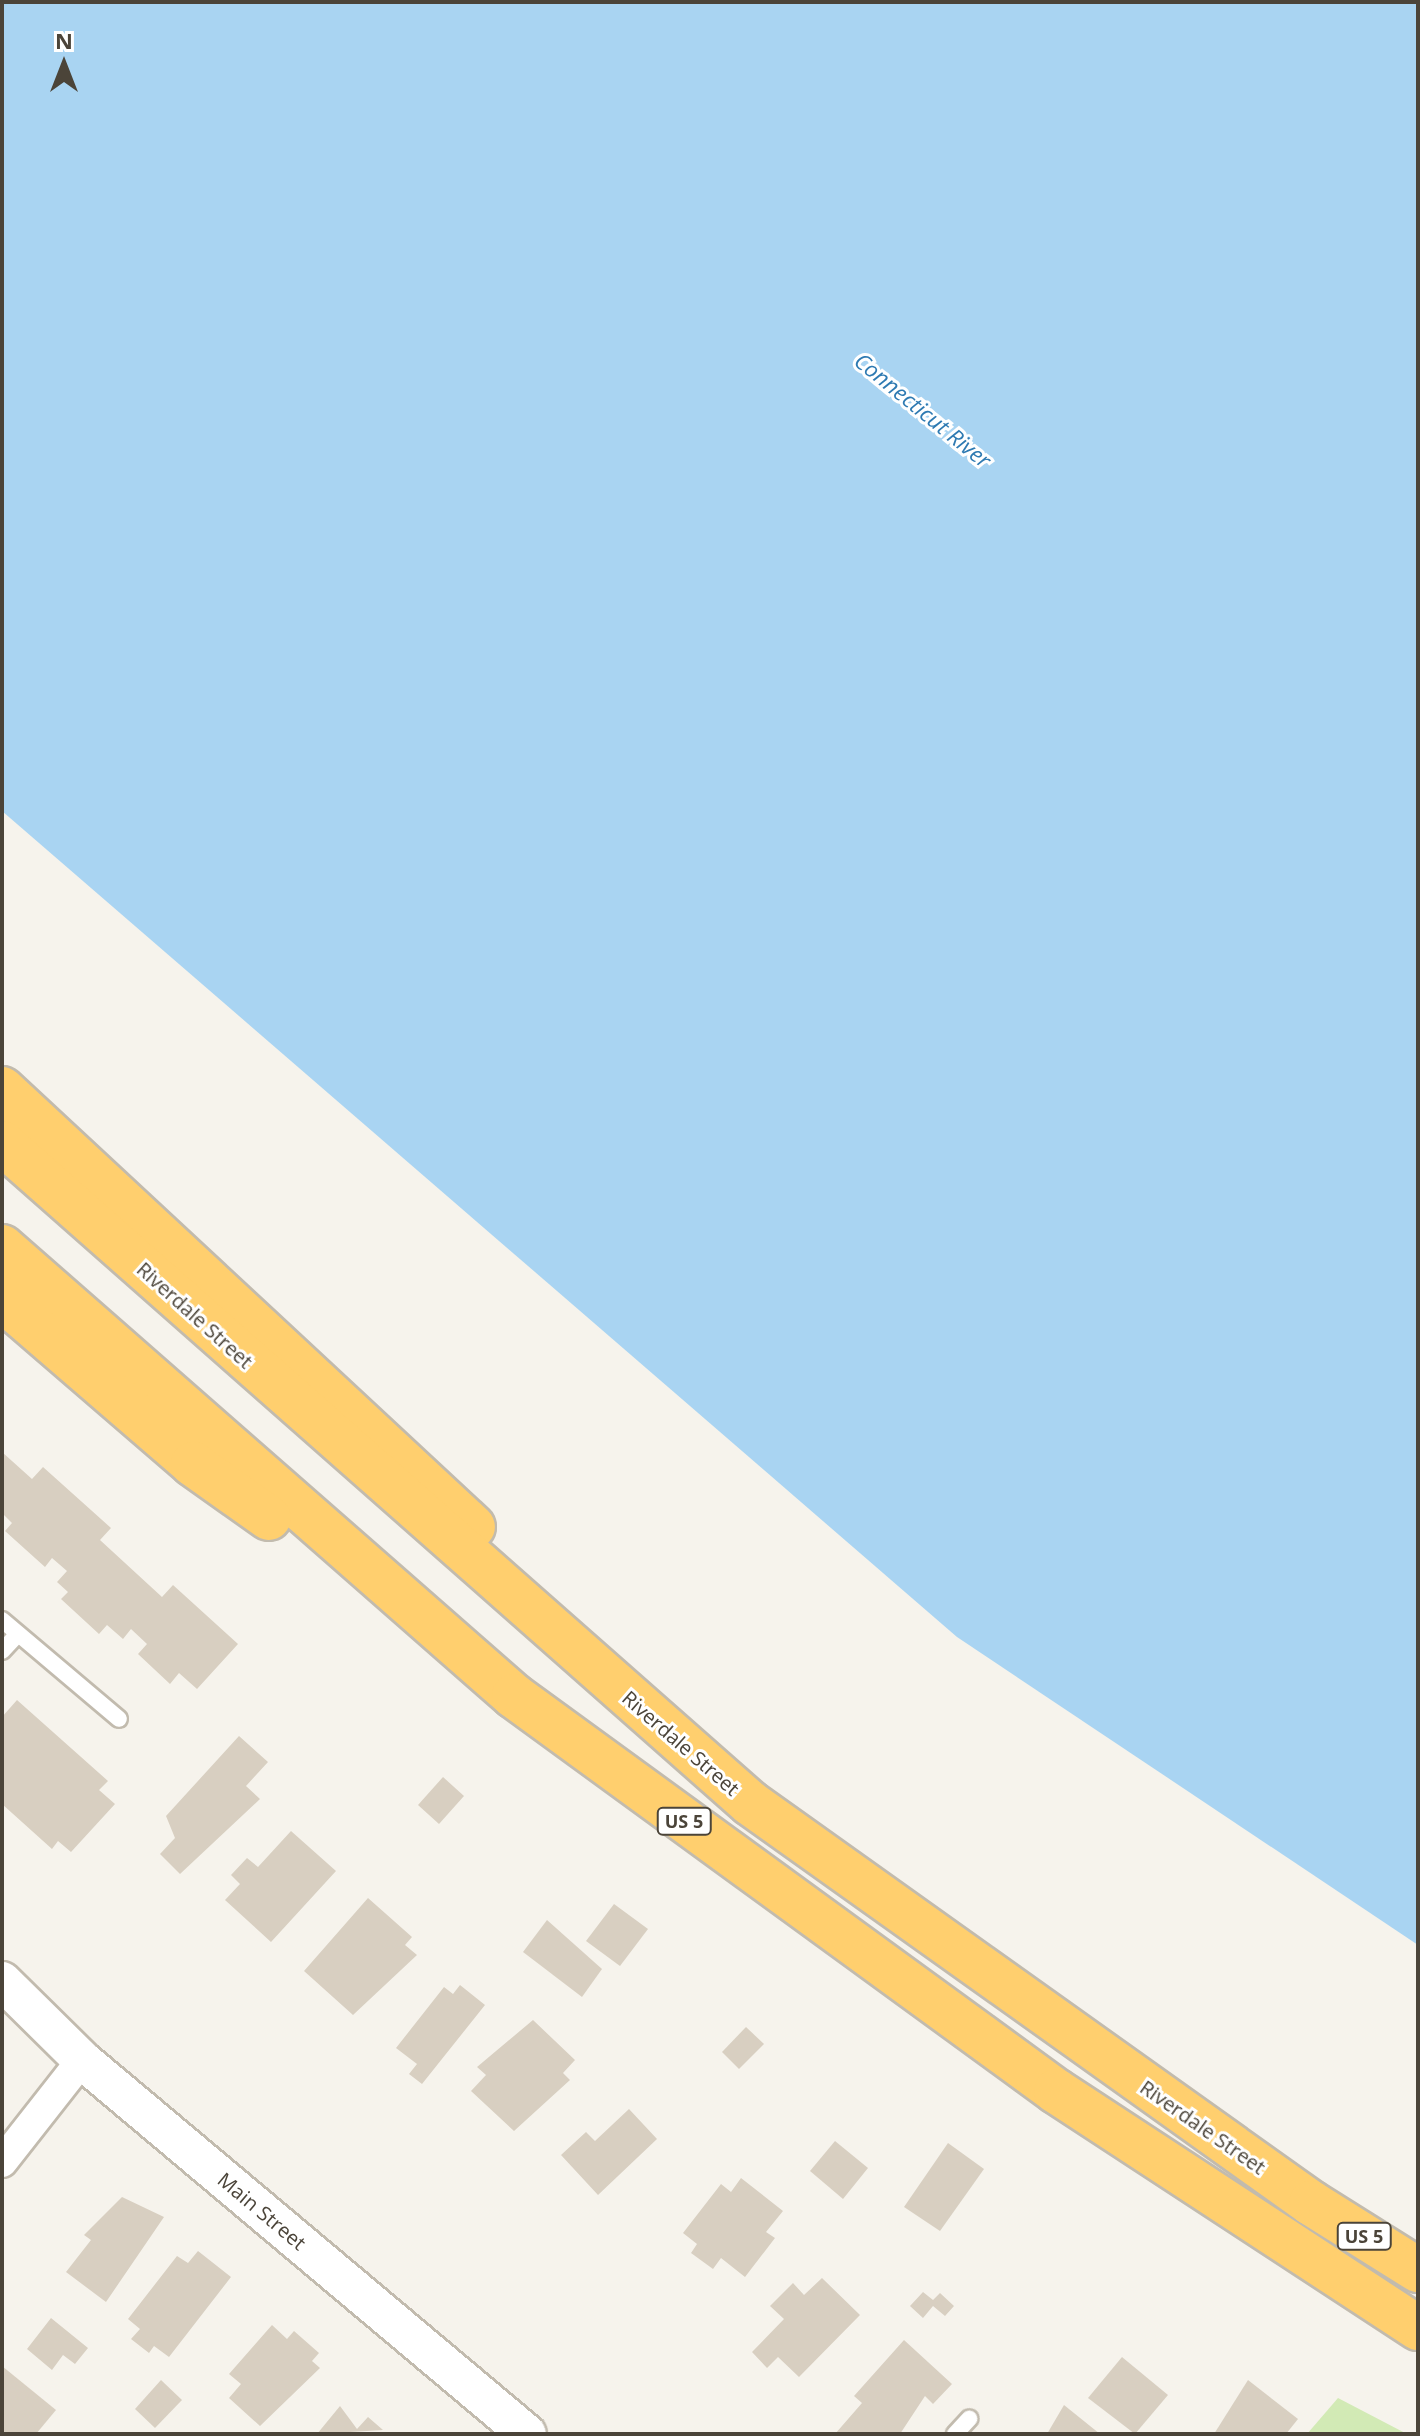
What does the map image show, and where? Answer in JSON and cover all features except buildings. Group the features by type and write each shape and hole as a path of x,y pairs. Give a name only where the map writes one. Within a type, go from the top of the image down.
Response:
{"highway":[{"path":"2,1089 375,1430 750,1803"},
{"name":"Riverdale Street","path":"2,1143 750,1803 1286,2185 1418,2270"},
{"name":"US 5","path":"2,1247 514,1696 1056,2091 1418,2328"},
{"path":"2,1299 193,1464 514,1696"}],"street":[{"name":"Main Street","path":"2,1981 82,2060 521,2432"},
{"path":"2,2162 82,2060"}],"lane":[{"path":"2,1620 119,1719"},
{"path":"2,1651 18,1634"},
{"path":"955,2434 969,2419"}],"green space":[{"path":"1338,2398 1407,2434 1307,2434"}],"water":[{"name":"Connecticut River","path":"2,2 1418,2 1418,1945 957,1637 2,811"}]}
